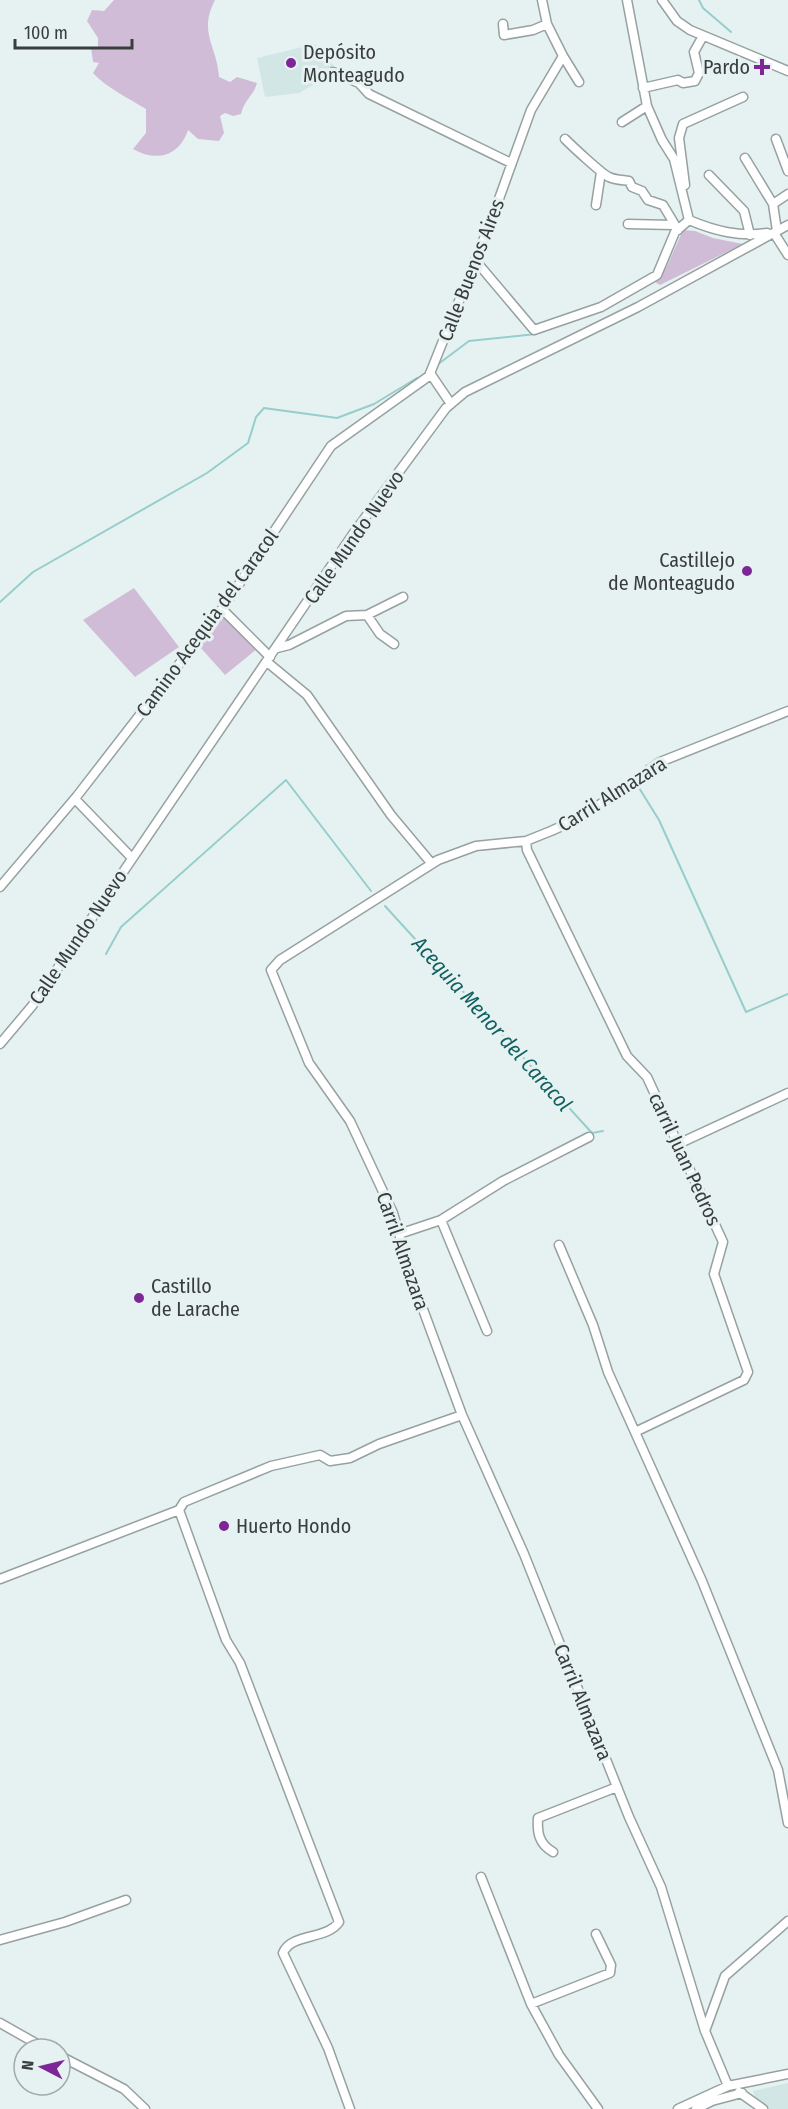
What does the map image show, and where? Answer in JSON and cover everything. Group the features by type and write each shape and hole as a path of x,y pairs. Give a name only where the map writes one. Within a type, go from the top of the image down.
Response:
{"street":[{"path":"542,0 547,24 579,82"},
{"path":"627,0 647,106 662,140 674,159 689,220"},
{"path":"662,0 677,21 703,36 788,71"},
{"path":"503,24 504,34 533,30 547,24"},
{"path":"643,88 678,80 683,83 695,81 699,73 694,52 703,36"},
{"name":"Calle Buenos Aires","path":"430,374 531,110 563,56"},
{"path":"333,72 358,83 369,94 511,163"},
{"path":"685,202 688,201 679,138 683,124 743,97"},
{"path":"622,122 647,106"},
{"path":"565,139 590,159 601,172 610,178 629,181 632,186 642,191 648,200 663,205 676,227"},
{"path":"776,140 788,171"},
{"path":"745,158 773,204 775,232 788,255"},
{"path":"596,205 601,172"},
{"path":"710,175 744,211 750,236"},
{"path":"773,204 788,194"},
{"path":"628,224 676,227 689,220"},
{"path":"689,220 716,231 750,236 775,232"},
{"name":"Calle Mundo Nuevo","path":"0,1044 32,1006 354,534 450,404 465,392 578,338 788,225"},
{"path":"475,260 534,330 601,307 657,275 676,227"},
{"path":"430,374 450,404"},
{"name":"Camino Acequia del Caracol","path":"0,887 75,799 222,609 331,446 430,374"},
{"path":"277,648 289,645 346,616 367,615 403,597"},
{"path":"222,609 268,660 308,695 391,815 432,864"},
{"path":"367,615 380,634 394,644"},
{"name":"Carril Almazara","path":"728,2086 705,2031 661,1887 617,1787 524,1554 462,1415 414,1285 393,1213 350,1121 309,1063 271,970 280,960 432,864 476,846 526,841 582,817 660,762 788,711"},
{"path":"75,799 132,858"},
{"name":"carril Juan Pedros","path":"526,841 527,850 627,1056 647,1077 723,1242 714,1274 748,1372 744,1380 635,1432"},
{"path":"678,1144 788,1093"},
{"path":"399,1234 441,1220 503,1181 589,1137"},
{"path":"441,1220 487,1330"},
{"path":"559,1245 593,1325 608,1372 702,1581 778,1770 788,1823"},
{"path":"0,1579 179,1510 184,1502 271,1466 320,1455 330,1461 350,1458 379,1444 462,1415"},
{"path":"179,1510 226,1640 240,1663 339,1922 332,1929 293,1943 283,1953 328,2048 350,2109"},
{"path":"553,1852 546,1848 537,1834 538,1818 617,1787"},
{"path":"481,1877 531,2004 559,2055 598,2109"},
{"path":"0,1940 65,1922 126,1900"},
{"path":"705,2031 725,1976 788,1921"},
{"path":"531,2004 610,1973 611,1965 596,1934"},
{"path":"0,2023 25,2037"},
{"path":"72,2062 124,2089 145,2109"},
{"path":"682,2108 728,2086 788,2074"},
{"path":"728,2086 742,2093 763,2109"},
{"path":"696,2109 712,2101 742,2093"}],"shaded area":[{"path":"114,0 215,0 210,11 208,30 219,77 230,82 237,77 257,83 241,114 233,116 225,113 220,116 224,133 219,141 198,139 188,130 179,146 166,155 150,155 133,149 146,133 146,109 111,88 93,73 99,63 93,62 91,47 98,47 98,38 87,21 92,10 104,11"},
{"path":"315,44 334,66 331,75 299,93 265,97 257,58"},
{"path":"683,230 743,244 660,285 655,282 666,268"},
{"path":"134,588 179,647 135,677 83,620"},
{"path":"223,613 257,649 225,675 200,647"},
{"path":"788,2083 788,2109 768,2109 755,2099 753,2091"}],"waterway":[{"path":"699,0 703,8 731,32"},
{"path":"437,365 469,341 536,334"},
{"path":"0,602 33,572 207,473 248,443 256,417 264,408 337,418 374,404 417,378"},
{"name":"Acequia Menor del Caracol","path":"106,954 121,927 286,780 371,891"},
{"path":"636,783 659,820 746,1012 788,994"},
{"name":"Acequia Menor del Caracol","path":"385,906 592,1133 603,1131"}],"place":[{"name":"Depósito Monteagudo","path":"291,63"},
{"name":"Pardo","path":"762,67"},
{"name":"Castillejo de Monteagudo","path":"747,571"},
{"name":"Castillo de Larache","path":"139,1298"},
{"name":"Huerto Hondo","path":"224,1526"}]}
